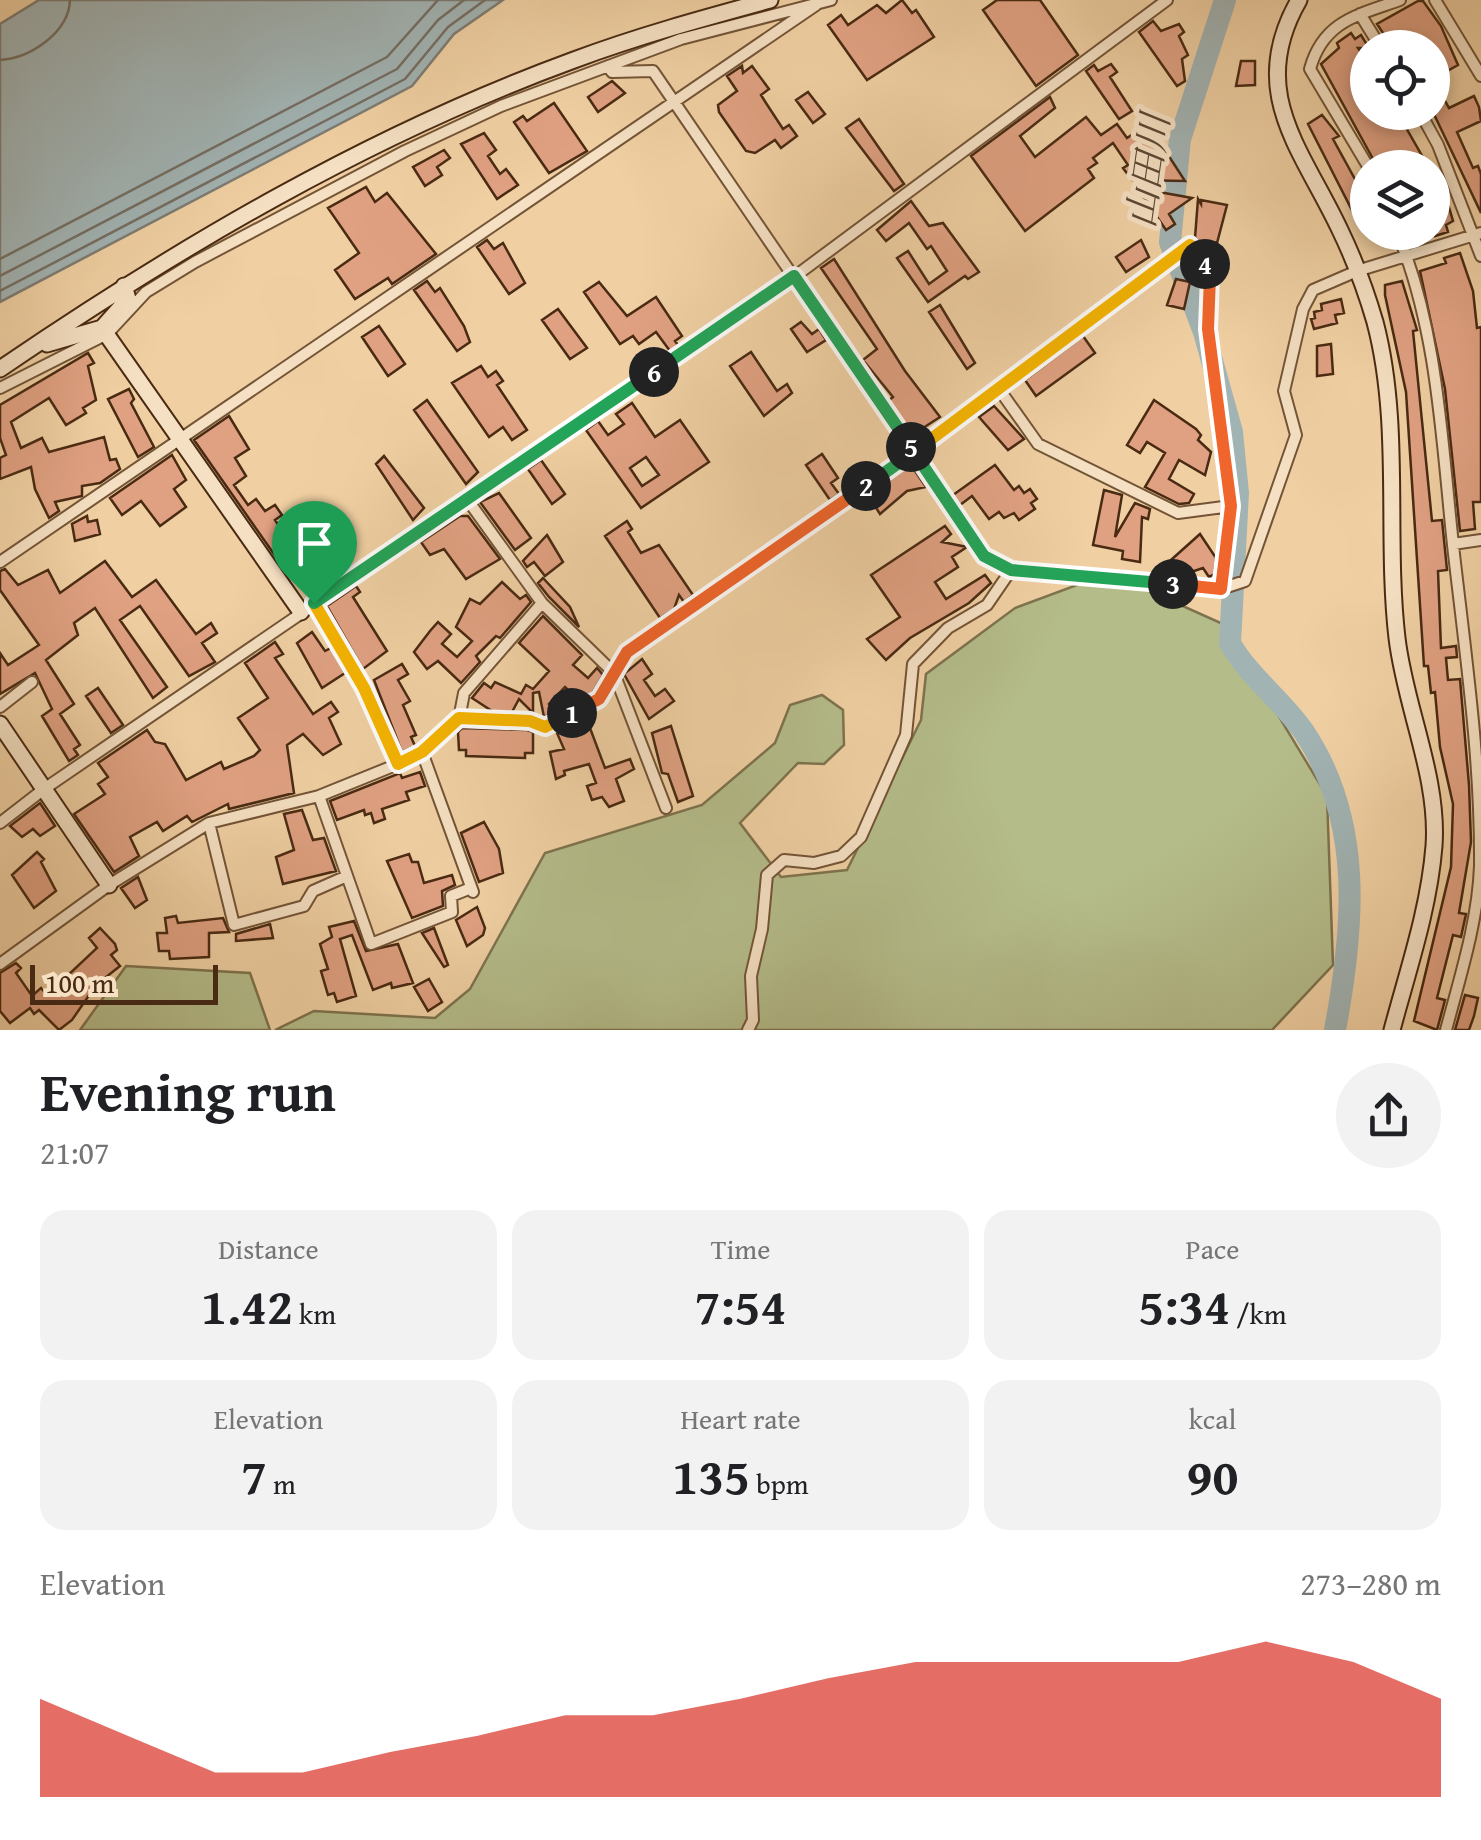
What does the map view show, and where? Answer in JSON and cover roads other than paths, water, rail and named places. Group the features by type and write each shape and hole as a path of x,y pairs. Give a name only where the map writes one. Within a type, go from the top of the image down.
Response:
{"street":[{"path":"0,369 124,286 253,210 484,96 654,32 770,0"},
{"path":"0,388 104,331 146,292 291,210 501,106 681,39 831,0"},
{"path":"0,823 44,788 794,276 1167,0"},
{"path":"1299,0 1289,17 1276,63 1281,109 1357,271 1375,323 1385,375 1397,638 1432,798 1434,842 1428,894 1392,1030"},
{"path":"1358,150 1310,69 1316,46 1347,18 1400,0"},
{"path":"1435,0 1481,76"},
{"path":"0,562 816,5"},
{"path":"1360,14 1370,30"},
{"path":"608,66 612,72 653,71 984,556 1011,570 1221,589 1245,581 1296,435 1284,391 1303,309 1313,290 1357,271 1477,234"},
{"path":"1430,130 1477,234 1481,256"},
{"path":"459,718 530,721 545,727 599,699 627,652 1000,390 1190,245 1201,254 1210,276 1208,329 1231,506 1221,589"},
{"path":"1404,250 1434,382 1480,778 1480,870 1468,945 1446,1030"},
{"path":"40,342 50,346 104,331 128,299 124,286"},
{"path":"104,331 364,688 398,764"},
{"path":"1000,390 1038,444 1178,513 1231,506"},
{"path":"467,500 542,603 614,673 666,808"},
{"path":"1453,544 1481,540"},
{"path":"748,1030 753,1020 751,976 762,929 766,875 784,860 814,863 841,856 861,837 906,735 912,664 948,628 987,605 1011,570"},
{"path":"0,964 109,886 209,823 319,796 422,752 459,718 464,693 542,603"},
{"path":"0,708 32,682"},
{"path":"0,724 109,886"},
{"path":"319,796 371,944 452,912 451,896 472,890 422,752"},
{"path":"209,823 234,925 304,906 313,891 347,876"}],"water":[{"path":"39,0 503,0 454,34 412,86 0,302 0,24"}],"waterway":[{"name":"山田川","path":"1225,0 1180,139 1170,242 1204,332 1232,432 1238,493 1230,643 1246,667 1304,732 1337,802 1345,839 1349,915 1335,1030"}]}
